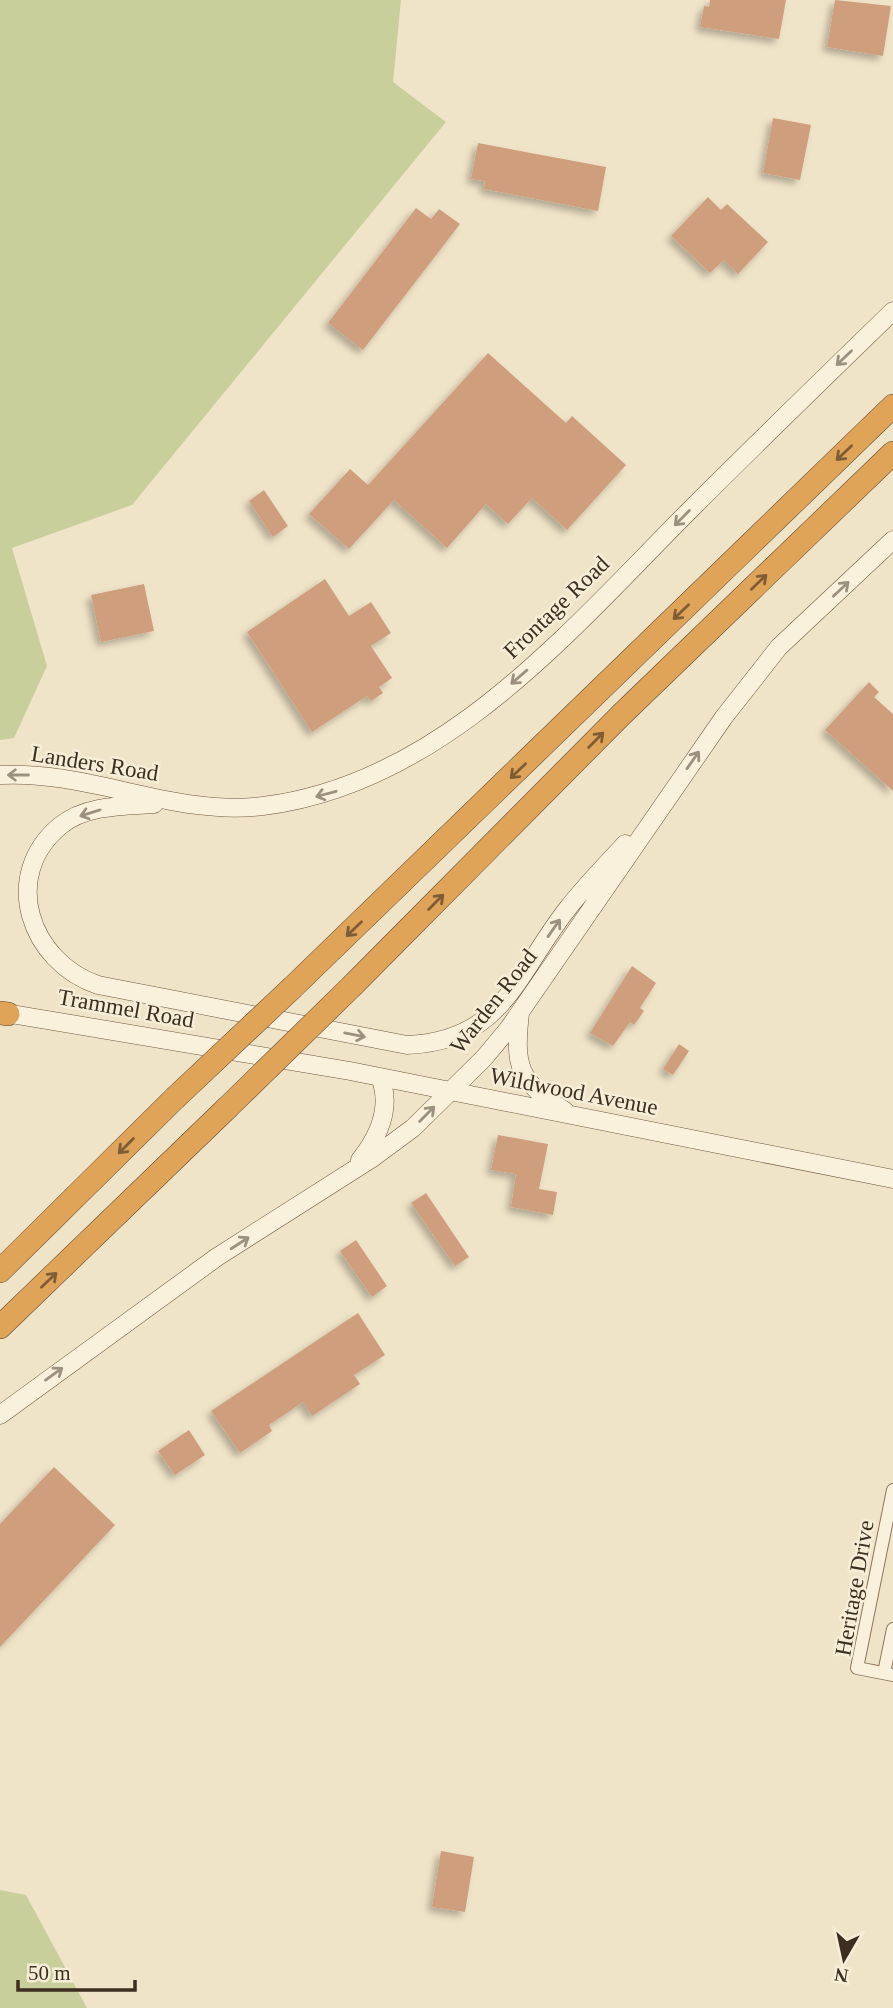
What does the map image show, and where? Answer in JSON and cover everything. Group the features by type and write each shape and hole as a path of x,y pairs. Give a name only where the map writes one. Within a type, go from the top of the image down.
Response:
{"highway":[{"path":"3,1267 893,406"},
{"path":"0,1327 353,985 622,714 893,453"}],"main road":[{"name":"Frontage Road","path":"182,802 224,808 302,800 362,781 438,740 544,654 893,311"},
{"name":"Warden Road","path":"0,1415 217,1257 352,1171 413,1128 484,1058 520,1012 724,717 779,647 893,540"},
{"name":"Landers Road","path":"0,775 42,776 182,802"},
{"path":"182,802 100,809 61,825 44,844 33,866 29,889 29,908 34,930 44,949 75,978 98,985 407,1045 433,1044 458,1038 482,1023 501,1004 568,908 670,794"},
{"path":"520,1012 516,1051 524,1076 544,1097 574,1117"},
{"name":"Trammel Road","path":"3,1013 244,1053"},
{"name":"Wildwood Avenue","path":"244,1053 380,1077 893,1179"},
{"path":"352,1171 372,1145 386,1106 387,1094 380,1077"}],"street":[{"name":"Heritage Drive","path":"893,1490 857,1668 888,1674 893,1629"}],"green space":[{"path":"0,0 401,0 393,82 446,122 132,505 12,548 47,666 14,738 0,740"},
{"path":"0,1890 26,1895 87,2008 0,2008"}],"building":[{"path":"710,0 786,0 779,39 700,27 704,6 709,7"},
{"path":"835,0 891,6 883,56 827,47"},
{"path":"773,118 811,125 800,180 763,173"},
{"path":"478,143 606,167 598,211 484,189 485,181 471,179"},
{"path":"708,197 721,210 727,204 768,242 738,274 724,260 710,273 671,236"},
{"path":"416,208 431,219 439,209 460,224 363,350 328,323"},
{"path":"488,353 566,423 572,416 626,465 567,530 532,498 508,524 486,504 447,548 394,500 349,549 309,514 350,469 368,485"},
{"path":"264,490 288,526 273,537 249,501"},
{"path":"325,579 349,616 371,602 391,633 371,646 392,678 379,687 383,693 371,701 367,696 312,732 247,632"},
{"path":"144,584 154,631 101,642 91,595"},
{"path":"869,682 879,692 874,697 893,714 893,791 825,730"},
{"path":"632,966 656,983 640,1008 644,1011 634,1025 630,1022 613,1046 590,1033"},
{"path":"679,1044 689,1051 673,1075 663,1069"},
{"path":"498,1135 548,1144 539,1189 557,1192 553,1215 511,1207 516,1174 491,1170"},
{"path":"426,1193 469,1257 455,1266 411,1203"},
{"path":"356,1240 387,1286 372,1297 340,1251"},
{"path":"358,1313 385,1355 354,1375 360,1384 312,1416 303,1402 269,1425 272,1431 240,1453 211,1411"},
{"path":"189,1430 205,1455 175,1475 158,1451"},
{"path":"54,1467 115,1525 0,1647 0,1524"},
{"path":"441,1851 474,1857 465,1912 432,1907"}]}
